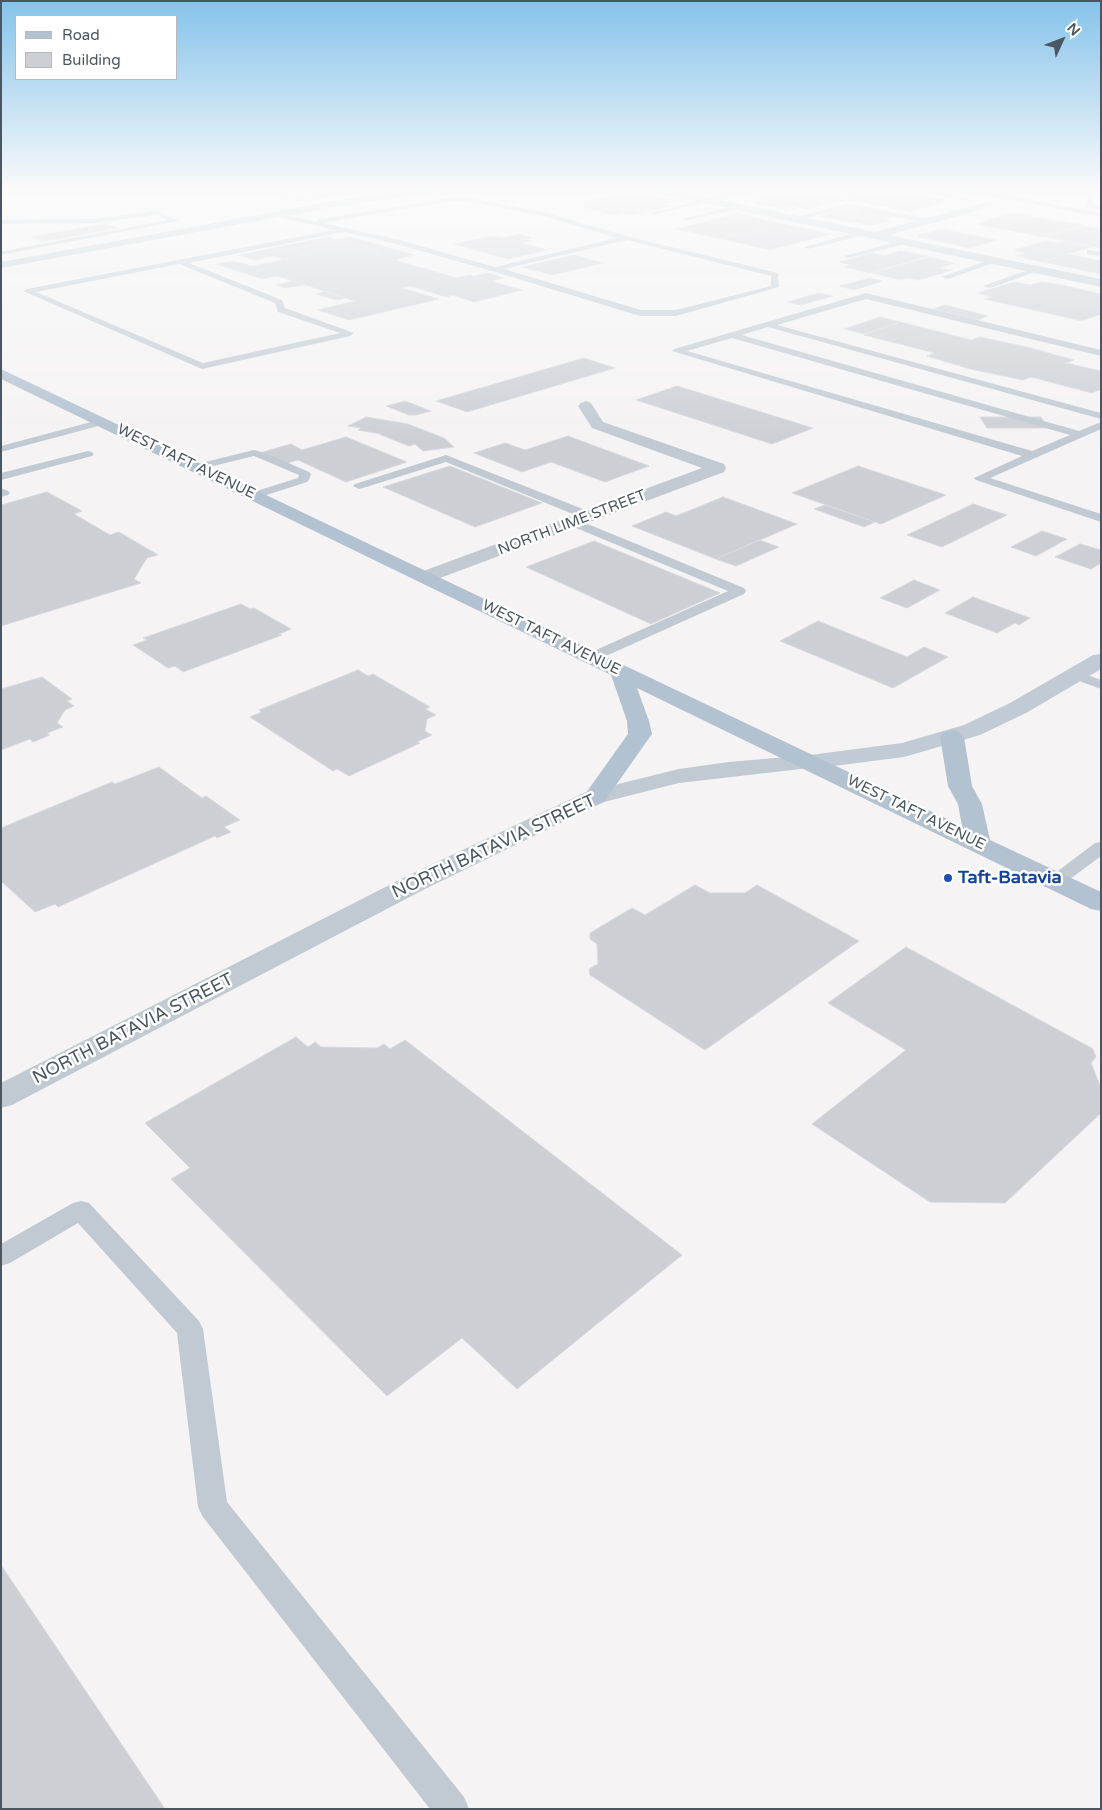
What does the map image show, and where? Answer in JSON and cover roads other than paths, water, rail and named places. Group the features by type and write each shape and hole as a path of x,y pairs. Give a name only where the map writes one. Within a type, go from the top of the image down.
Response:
{"main road":[{"name":"WEST TAFT AVENUE","path":"1,374 1101,903"},
{"name":"NORTH BATAVIA STREET","path":"810,762 904,750 952,737 991,722 1076,676 1101,660"},
{"path":"595,797 640,734 638,721 620,671"},
{"path":"952,737 960,786 970,804 978,843"}],"street":[{"path":"1049,272 1101,283"},
{"name":"NORTH LIME STREET","path":"426,577 718,468 597,425 586,406"},
{"name":"NORTH BATAVIA STREET","path":"1,1097 415,883 595,797 679,776 730,769 810,762"}],"lane":[{"path":"125,272 27,291 202,366 350,332 281,310 280,302 206,272"},
{"path":"506,272 640,313 676,314 775,287 775,275 765,272"},
{"path":"945,277 959,272"},
{"path":"987,286 1029,272"},
{"path":"1032,455 677,351 866,296 1101,353"},
{"path":"768,325 1101,416"},
{"path":"732,335 1080,434"},
{"path":"1,449 102,422"},
{"path":"1101,425 980,478 1101,518"},
{"path":"1,436 16,445"},
{"path":"197,468 244,454 254,453 305,474 303,480 254,495"},
{"path":"1,477 88,454"},
{"path":"358,486 446,458 739,591 592,657"},
{"path":"1076,676 1101,685"},
{"path":"1056,881 1101,847"},
{"path":"1,1256 80,1210 190,1329 213,1507 452,1809"}],"place":[{"name":"Taft-Batavia","path":"948,878"}]}
